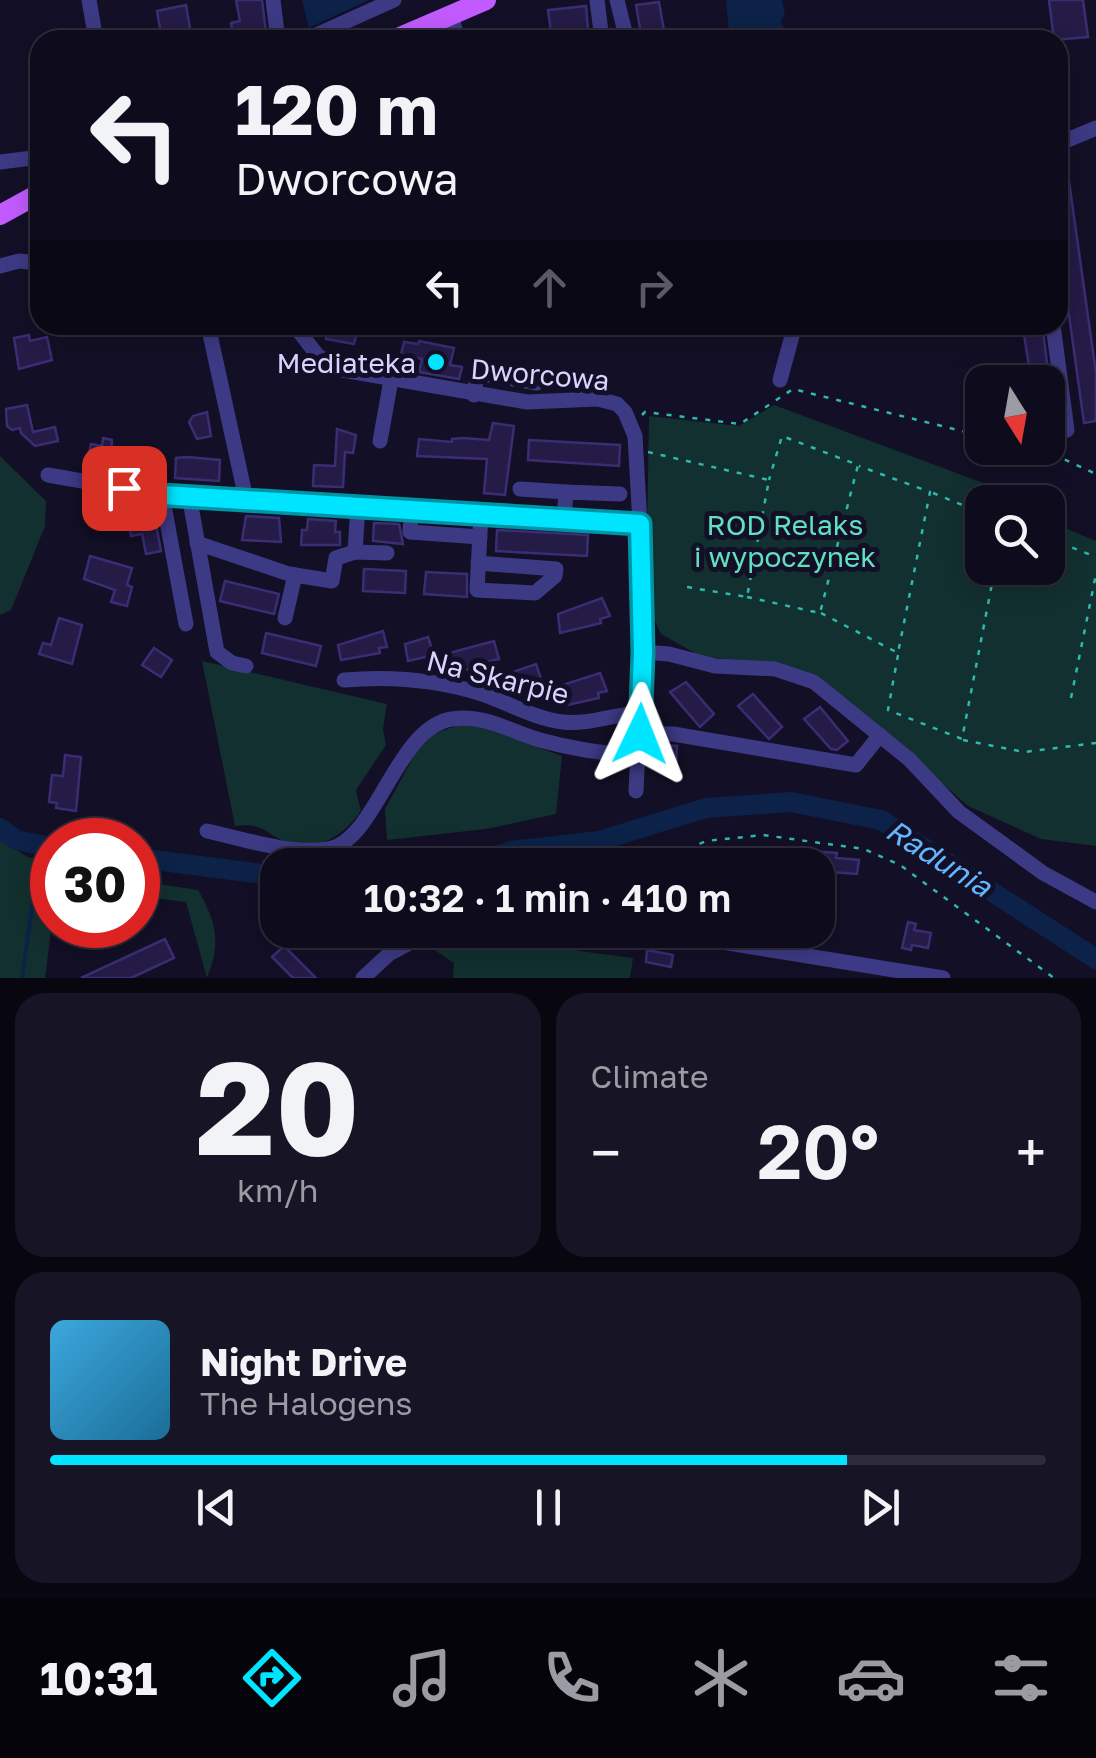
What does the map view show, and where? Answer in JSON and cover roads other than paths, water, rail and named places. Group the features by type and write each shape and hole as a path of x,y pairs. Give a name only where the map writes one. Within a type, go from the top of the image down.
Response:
{"main road":[{"path":"416,30 486,0"},
{"path":"0,215 30,198"}],"street":[{"path":"89,0 94,30"},
{"path":"273,0 277,30"},
{"path":"327,30 394,0"},
{"path":"597,0 601,30"},
{"path":"617,0 624,30"},
{"path":"451,15 455,30"},
{"path":"1068,140 1096,128"},
{"path":"0,162 30,158"},
{"path":"0,266 30,262"},
{"path":"210,335 246,499"},
{"name":"Dworcowa","path":"303,335 325,361 344,370 535,402 598,399 617,404 633,425 643,652 636,791"},
{"path":"780,380 792,335"},
{"path":"1054,335 1067,430"},
{"path":"474,394 477,374 537,383"},
{"path":"380,441 391,380"},
{"path":"48,476 162,495 640,524"},
{"path":"520,489 620,494"},
{"path":"564,519 566,492"},
{"path":"162,495 186,624"},
{"path":"197,496 191,506 217,652 232,663 246,666"},
{"path":"355,552 358,506"},
{"path":"412,509 410,532 480,537"},
{"path":"478,563 556,568 555,576 534,594 477,590 478,563 481,514"},
{"path":"197,543 295,575 332,581 336,558 355,552 387,553"},
{"path":"284,618 295,575"},
{"path":"643,652 715,666 775,669 827,690 910,760 958,812 1043,873 1096,902"},
{"name":"Na Skarpie","path":"344,680 370,678 442,684 568,723 640,713"},
{"path":"207,831 288,848 332,849 353,834 415,740 448,719 492,720 536,739 639,756"},
{"path":"640,734 673,734 856,764 880,735"},
{"path":"363,978 400,948"},
{"path":"759,948 943,978"}],"water":[{"path":"302,0 369,0 309,28"},
{"path":"726,0 782,0 785,30 729,30"}],"waterway":[{"name":"Radunia","path":"537,848 599,841 706,808 791,802 881,820 1096,959"},
{"name":"Radunia","path":"0,828 16,840 30,843"},
{"name":"Radunia","path":"160,861 260,874"},
{"path":"22,978 30,922"}],"place":[{"name":"Mediateka","path":"436,362"}],"park label":[{"name":"ROD Relaks i wypoczynek","path":"785,540"}]}
